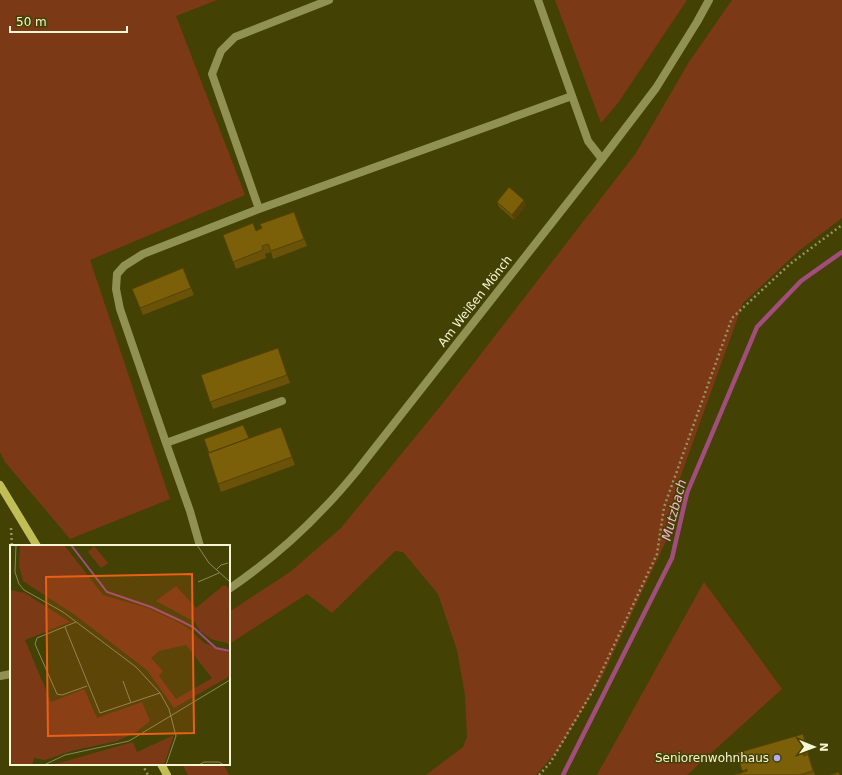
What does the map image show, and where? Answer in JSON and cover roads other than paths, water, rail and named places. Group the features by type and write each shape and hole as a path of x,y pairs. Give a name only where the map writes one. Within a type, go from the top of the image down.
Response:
{"main road":[{"path":"0,485 36,545"},
{"path":"162,765 167,775"}],"street":[{"path":"259,209 212,74 221,52 235,37 329,0"},
{"path":"538,0 588,140 602,159"},
{"name":"Am Weißen Mönch","path":"230,588 267,561 297,535 326,506 356,472 656,88 709,0"},
{"path":"200,545 190,511 120,310 116,289 117,274 124,266 143,254 259,209 572,96"},
{"path":"166,443 282,401"},
{"path":"0,676 10,674"}],"waterway":[{"name":"Mutzbach","path":"563,775 672,558 687,493 757,327 801,281 842,252"}],"place":[{"name":"Seniorenwohnhaus","path":"777,758"}]}
